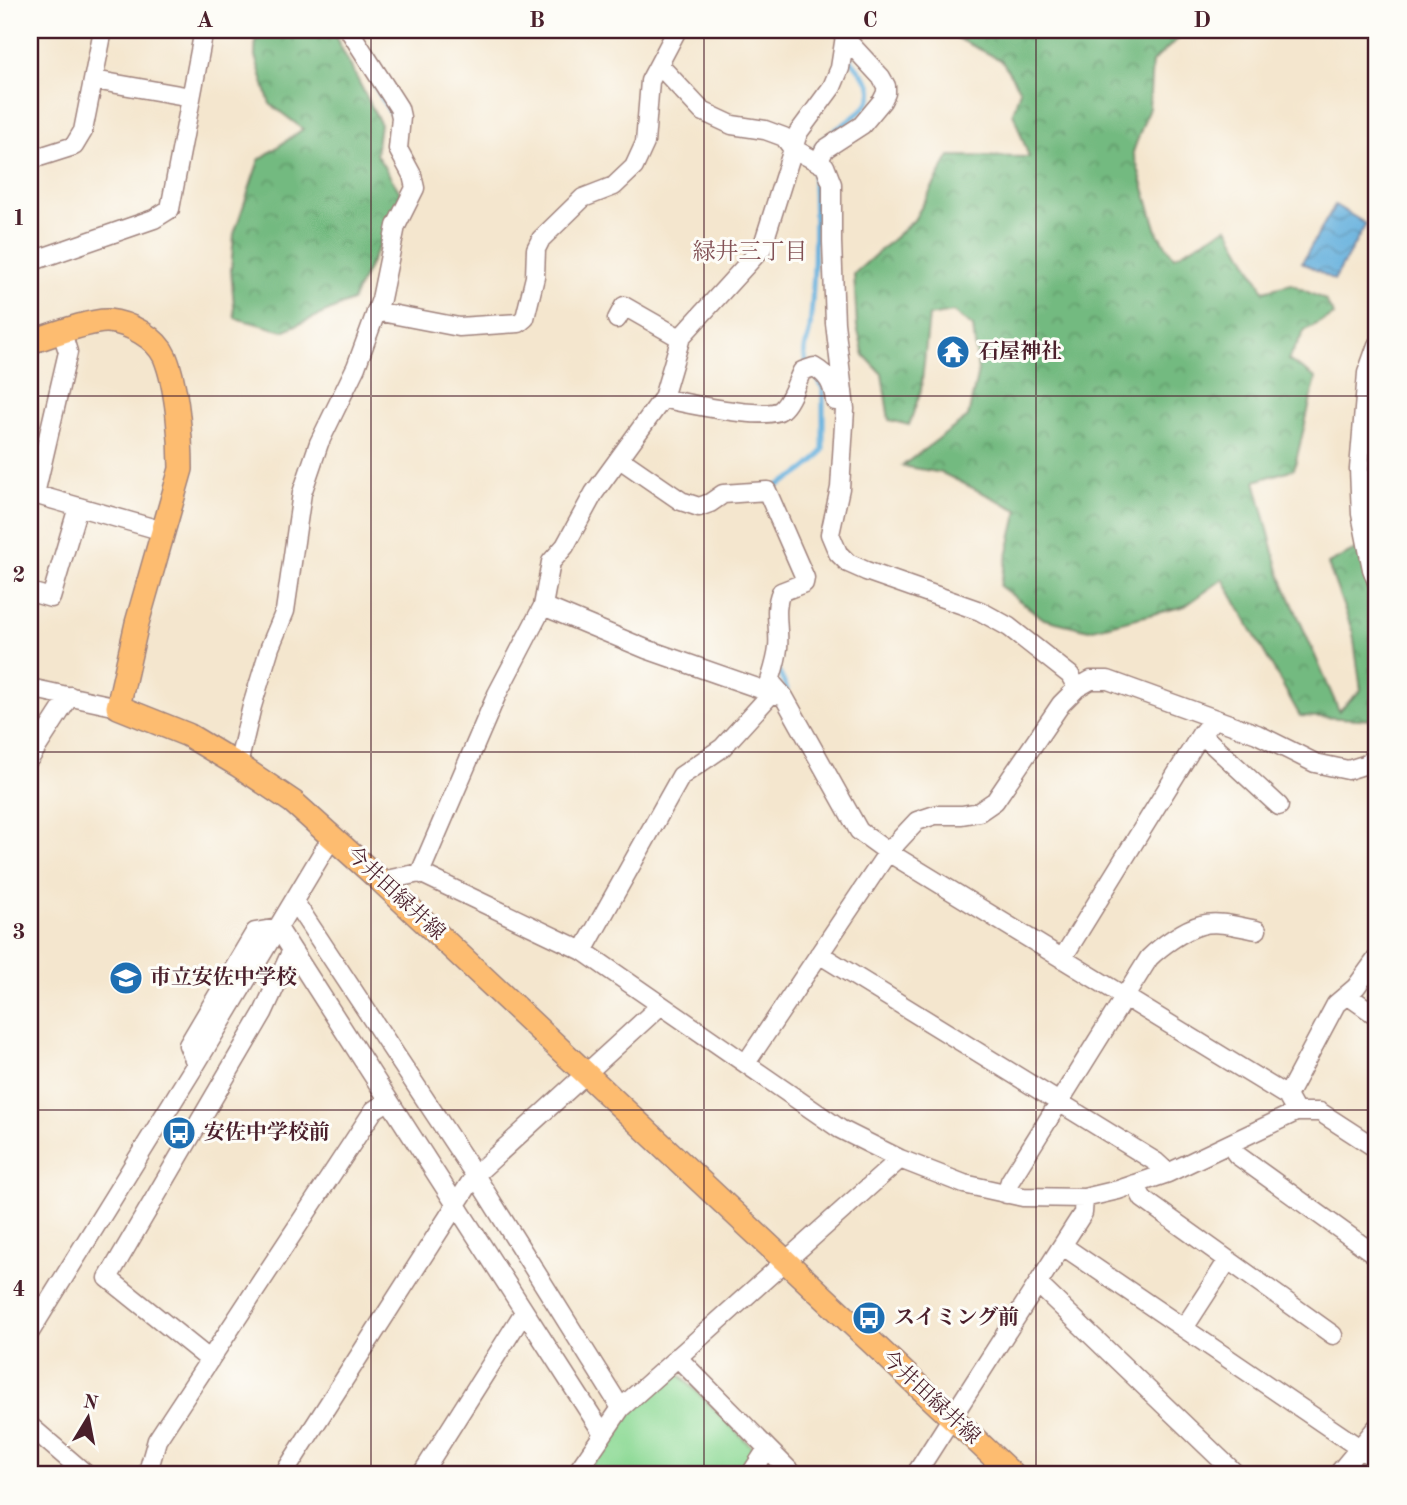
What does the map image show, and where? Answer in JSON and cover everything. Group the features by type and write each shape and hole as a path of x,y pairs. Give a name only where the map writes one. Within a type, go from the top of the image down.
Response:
{"main road":[{"path":"30,342 105,321 128,325 145,335 164,355 171,381 179,430 181,469 137,623 118,707"},
{"name":"今井田緑井線","path":"118,707 188,736 293,802 381,881 1013,1475"}],"street":[{"path":"30,160 74,146 83,131 103,30"},
{"path":"30,262 154,219 170,209 204,30"},
{"path":"238,765 252,706 285,611 302,493 319,443 356,367 381,299 396,226 415,188 412,175 398,149 401,117 399,108 349,30"},
{"path":"376,311 459,327 519,323 525,318 541,239 583,198 614,186 634,167 645,143 650,80 677,30"},
{"path":"420,873 497,694 543,606 551,562 565,545 594,493 663,398 680,338 762,248 792,148 798,133 832,87 840,68 845,34"},
{"path":"818,162 825,149 862,125 886,93 881,77 845,34"},
{"path":"659,65 702,111 732,125 784,136 792,148 825,166 832,184 835,323 845,409 840,488 830,534 838,553 848,563 980,611 1009,627 1070,675 1077,688"},
{"path":"94,80 191,97"},
{"path":"617,319 624,306 680,338"},
{"path":"62,332 68,352 33,494 163,531"},
{"path":"1377,345 1367,373 1359,469 1361,514 1377,582"},
{"path":"663,398 686,404 770,415 784,408 802,371 814,367 826,373 834,390 844,449"},
{"path":"620,460 681,501 699,507 723,494 767,491 805,578 804,583 781,592 779,597 778,647 770,681 859,831 888,852 1291,1104 1320,1112 1377,1149"},
{"path":"30,592 51,598 78,507"},
{"path":"543,606 646,649 778,695"},
{"path":"746,1063 888,852 917,821 935,815 979,813 995,802 1061,704 1077,688 1091,680 1108,680 1257,734 1315,763 1348,770 1367,764 1377,753"},
{"path":"30,688 118,707"},
{"path":"583,951 681,776 722,748 778,695"},
{"path":"30,758 70,696"},
{"path":"1062,959 1201,734 1214,719"},
{"path":"1201,734 1279,806"},
{"path":"30,1332 196,1064 332,837"},
{"path":"381,881 420,873 583,951 840,1129 900,1159 964,1184 1023,1197 1084,1198 1168,1173 1229,1144 1291,1104 1336,1004 1347,995 1377,958"},
{"path":"295,901 475,1175 621,1408"},
{"path":"1006,1194 1010,1181 1149,958 1160,947 1201,925 1217,924 1257,930"},
{"path":"278,928 603,1432"},
{"path":"210,1360 108,1278 264,1013 292,950"},
{"path":"819,954 1156,1162 1168,1173"},
{"path":"1347,995 1377,1016"},
{"path":"283,1475 475,1175 661,1005"},
{"path":"147,1475 157,1440 374,1110 388,1101"},
{"path":"1229,1144 1237,1154 1377,1256"},
{"path":"575,1475 621,1408 900,1159"},
{"path":"1135,1184 1143,1199 1332,1335"},
{"path":"915,1475 1063,1246 1083,1213 1084,1198"},
{"path":"1063,1246 1377,1460"},
{"path":"1184,1328 1228,1260"},
{"path":"1038,1284 1237,1475"},
{"path":"421,1475 524,1312"},
{"path":"677,1357 794,1475"},
{"path":"30,1426 87,1475"},
{"path":"1337,1475 1377,1427"},
{"path":"750,1475 767,1449"}],"green space":[{"path":"256,30 332,30 380,123 376,154 403,197 352,301 283,331 235,318 231,270 234,234 259,160 303,129 270,104 255,56"},
{"path":"945,30 1188,30 1152,62 1149,108 1133,152 1158,234 1174,257 1228,227 1264,291 1291,284 1325,300 1334,315 1305,330 1288,360 1316,378 1294,469 1255,481 1280,575 1339,711 1361,690 1353,633 1328,564 1377,539 1377,720 1300,716 1223,579 1185,606 1089,630 1044,619 1000,586 1018,510 942,473 902,466 968,417 978,371 973,327 953,312 929,316 921,390 909,425 889,420 882,374 864,355 857,327 854,274 914,220 950,156 1029,157 1013,113 1020,90 1001,60"},
{"path":"673,1375 681,1376 752,1447 752,1461 743,1475 585,1475 625,1416"}],"water":[{"path":"1335,205 1366,224 1334,280 1302,262"}],"waterway":[{"path":"815,150 868,103 870,84 849,57"},
{"path":"375,86 393,117"},
{"path":"807,365 805,351 810,328 814,266 813,163"},
{"path":"776,491 774,487 801,472 823,450 823,389 819,381"},
{"path":"778,670 787,689"}],"place":[{"name":"石屋神社","path":"953,352"},
{"name":"市立安佐中学校","path":"126,978"},
{"name":"安佐中学校前","path":"179,1133"},
{"name":"スイミング前","path":"869,1318"}],"district":[{"name":"緑井三丁目","path":"750,252"}]}
